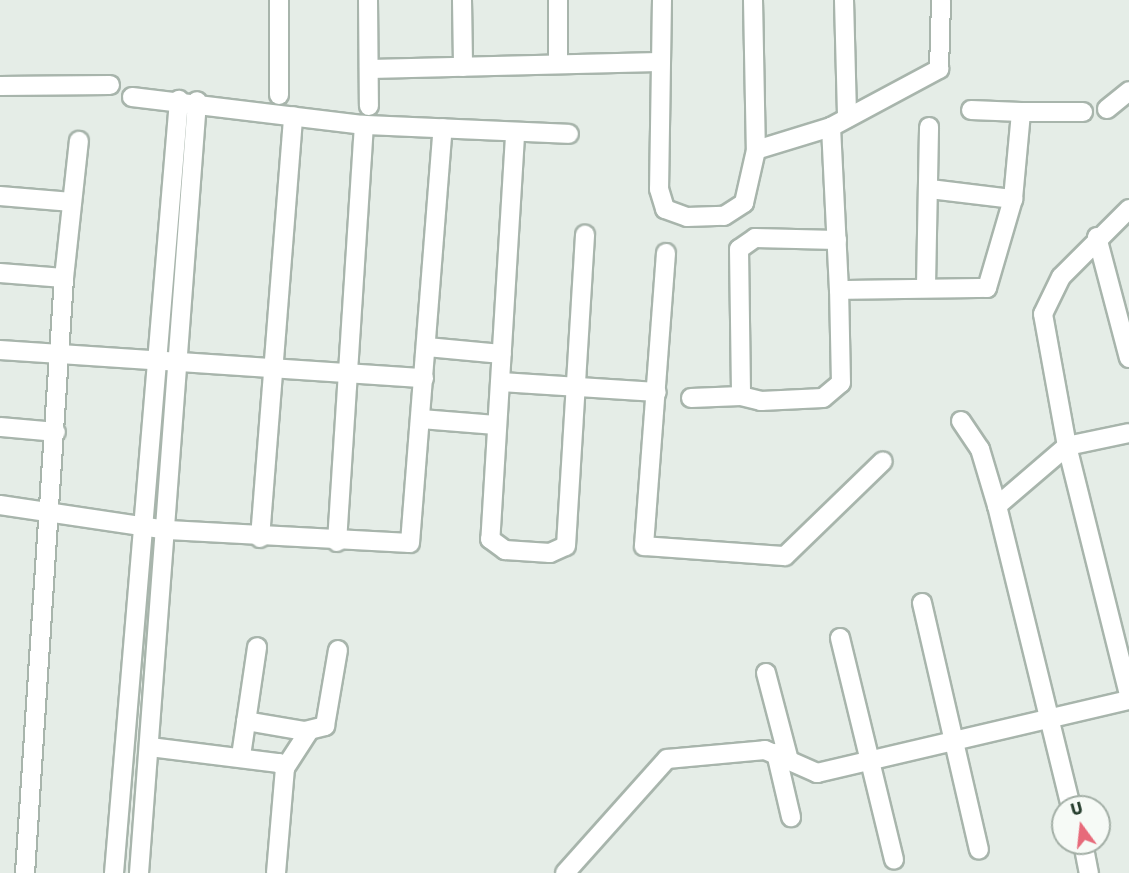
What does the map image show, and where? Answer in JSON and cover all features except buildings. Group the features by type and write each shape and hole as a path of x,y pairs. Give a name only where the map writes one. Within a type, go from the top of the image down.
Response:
{"street":[{"path":"279,0 279,95"},
{"path":"368,0 369,106"},
{"path":"462,0 463,67"},
{"path":"558,0 558,64"},
{"path":"662,0 659,189 665,209 687,217 724,216 744,203 756,150 753,0"},
{"path":"691,398 741,396 761,401 823,398 841,383 837,240 844,0"},
{"path":"756,150 839,123 939,69 941,0"},
{"path":"369,69 660,62"},
{"path":"0,86 110,85"},
{"path":"1107,109 1129,91"},
{"path":"132,97 197,101 364,125 443,128 515,136 568,134"},
{"path":"114,873 145,526 156,359 179,100"},
{"path":"139,873 168,530 197,101"},
{"path":"970,110 1083,112"},
{"path":"839,290 926,286 987,288 1013,199 1021,112"},
{"path":"260,538 293,116"},
{"path":"337,542 364,125"},
{"path":"926,286 930,189 929,127"},
{"path":"0,505 51,509 168,530 260,538 401,546 412,540 443,128"},
{"path":"515,136 490,539 505,550 560,552 566,546 585,235"},
{"path":"25,873 51,509 64,278 79,141"},
{"path":"930,189 1013,199"},
{"path":"0,196 72,202"},
{"path":"1129,209 1097,237 1061,277 1043,314 1067,446 1129,695"},
{"path":"1097,237 1129,358"},
{"path":"741,396 739,249 755,238 837,240"},
{"path":"666,253 644,546 784,556 883,461"},
{"path":"0,273 64,278"},
{"path":"427,346 502,354"},
{"path":"0,350 59,356 156,359 424,378"},
{"path":"501,382 577,389 657,392"},
{"path":"421,419 496,425"},
{"path":"961,421 980,449 997,506 1047,719 1068,795"},
{"path":"0,427 56,432"},
{"path":"997,506 1067,446 1129,433"},
{"path":"922,603 979,850"},
{"path":"840,638 894,860"},
{"path":"241,756 257,647"},
{"path":"246,721 309,731 325,726 330,715 338,650"},
{"path":"766,673 782,755 790,817"},
{"path":"565,873 661,762 680,756 782,755 817,773 955,743 1129,700"},
{"path":"276,873 285,768 309,731"},
{"path":"150,747 273,760 285,768"},
{"path":"1085,855 1089,873"}]}
